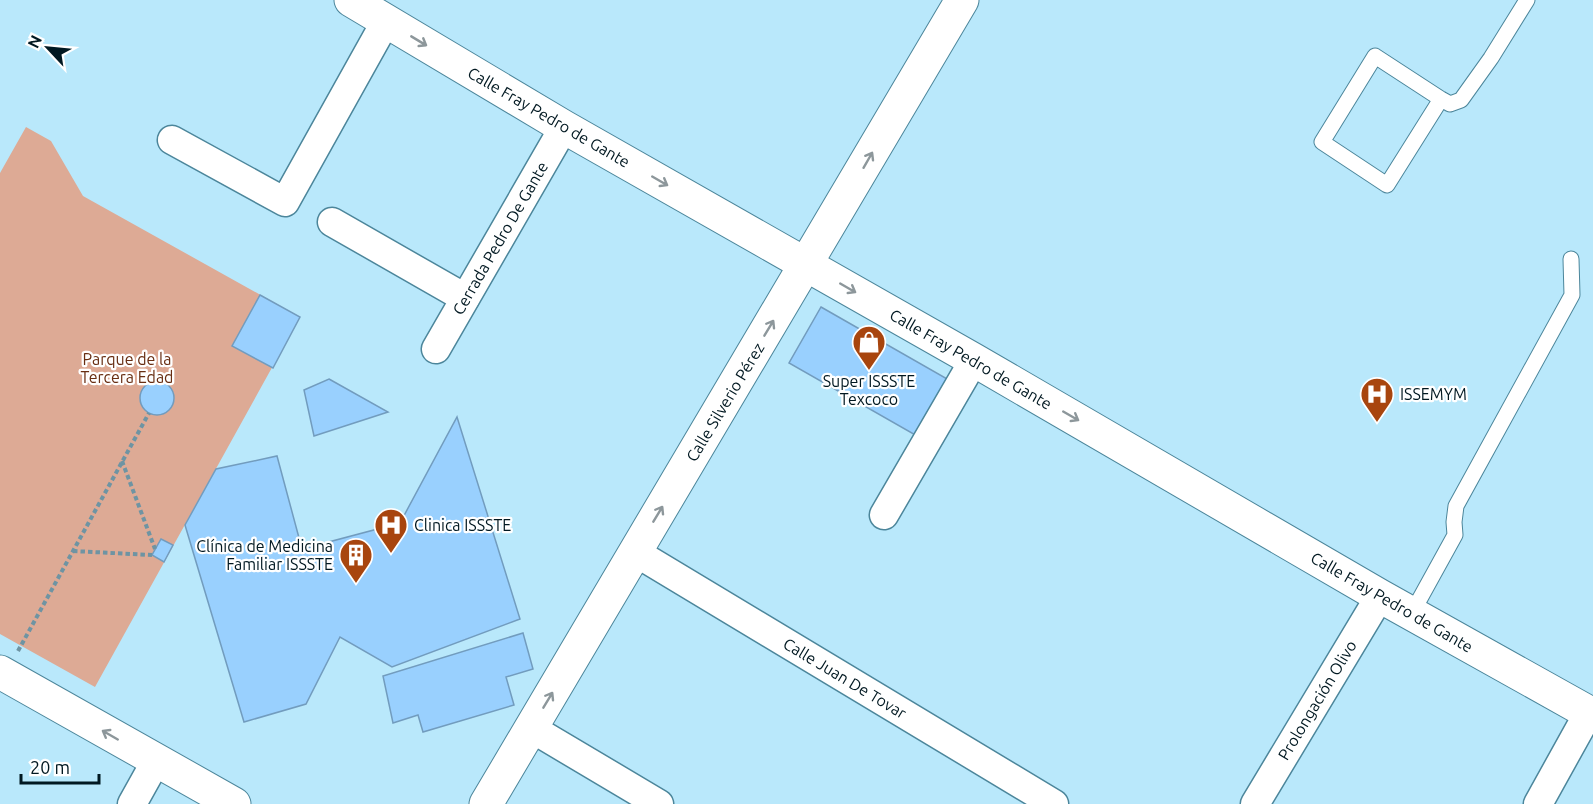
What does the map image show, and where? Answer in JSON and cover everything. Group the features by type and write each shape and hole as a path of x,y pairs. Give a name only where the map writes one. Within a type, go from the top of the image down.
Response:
{"main road":[{"name":"Calle Fray Pedro de Gante","path":"351,0 564,127 974,360 1380,596 1591,713"},
{"name":"Calle Silverio Pérez","path":"486,804 962,0"},
{"path":"2,674 234,804"}],"street":[{"path":"172,140 285,202 387,21"},
{"name":"Cerrada Pedro De Gante","path":"436,349 564,127"},
{"path":"332,222 465,298"},
{"path":"884,515 974,360"},
{"name":"Calle Juan De Tovar","path":"635,552 1054,804"},
{"name":"Prolongación Olivo","path":"1255,804 1380,596"},
{"path":"1538,804 1591,713"},
{"path":"531,728 659,804"},
{"path":"132,804 156,761"}],"lane":[{"path":"1440,99 1387,185 1322,142 1375,56 1440,99 1450,104 1461,100 1491,58 1527,0"},
{"path":"1412,613 1455,536 1456,506 1572,295 1571,259"}],"path":[{"path":"2,674 149,413"},
{"path":"122,461 155,549"},
{"path":"73,551 152,555"}],"green space":[{"name":"Parque de la Tercera Edad","path":"26,127 51,141 83,196 300,317 95,687 0,634 0,173"}],"building":[{"path":"260,295 300,317 273,368 232,346"},
{"name":"Super ISSSTE Texcoco","path":"821,307 949,380 917,436 789,363"},
{"path":"329,379 388,412 314,436 304,390"},
{"path":"157,381 169,386 174,398 169,410 157,415 145,410 140,398 145,386"},
{"name":"Clínica de Medicina Familiar ISSSTE","path":"457,417 520,619 392,667 340,637 306,704 244,722 185,525 216,469 277,456 302,549 400,523"},
{"path":"161,539 173,545 164,562 152,555"},
{"path":"523,633 533,669 506,677 514,705 423,732 418,715 393,723 383,676"}],"place":[{"name":"Super ISSSTE Texcoco","path":"869,371"},
{"name":"ISSEMYM","path":"1377,423"},
{"name":"Clinica ISSSTE","path":"391,554"},
{"name":"Clínica de Medicina Familiar ISSSTE","path":"356,584"}]}
